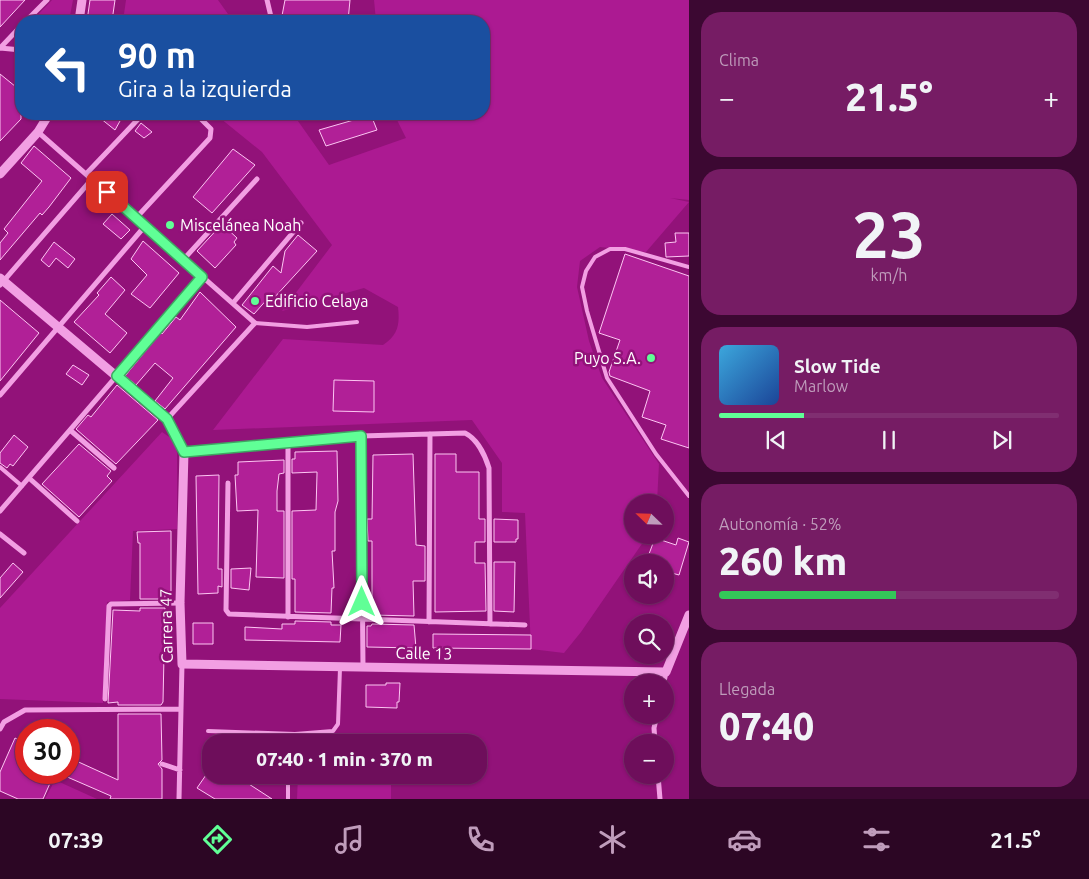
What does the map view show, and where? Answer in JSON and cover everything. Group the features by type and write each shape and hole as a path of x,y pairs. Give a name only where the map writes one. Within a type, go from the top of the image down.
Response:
{"street":[{"path":"32,15 47,0"},
{"path":"80,15 82,0"},
{"path":"267,0 271,15"},
{"path":"0,48 15,32"},
{"path":"0,48 15,49"},
{"path":"0,174 38,132 45,120"},
{"path":"86,174 138,120"},
{"path":"136,218 210,138 211,129 202,120"},
{"path":"38,132 255,323 167,419"},
{"path":"92,179 1,281 167,419 184,452 361,436 464,433 474,438 486,458 489,468 490,624"},
{"path":"183,260 257,179"},
{"path":"232,303 301,223"},
{"path":"0,395 145,226"},
{"path":"0,512 202,277"},
{"path":"70,430 114,468"},
{"path":"429,622 430,434"},
{"path":"361,436 363,667"},
{"path":"288,442 288,617"},
{"name":"Carrera 47","path":"179,799 182,664 180,603 184,452"},
{"path":"29,478 77,521"},
{"path":"228,483 226,610 232,616 524,625"},
{"path":"0,534 24,553"},
{"path":"106,699 109,606 111,604 180,603"},
{"path":"666,672 689,615"},
{"name":"Calle 13","path":"182,664 666,672"},
{"path":"0,728 2,722 25,710 181,710"},
{"path":"162,764 180,770"},
{"path":"659,784 660,799"}],"lane":[{"path":"689,267 625,249 610,249 595,257 586,271 582,287 586,311 607,378 656,454 689,496"},
{"path":"255,323 306,327 357,322"},
{"path":"0,467 22,486"},
{"path":"208,731 295,734 330,732 337,727 340,667"},
{"path":"288,784 288,799"}],"shaded area":[{"path":"52,0 73,0 70,15 38,15"},
{"path":"126,0 218,0 229,15 124,15"},
{"path":"374,0 689,0 689,200 670,198 689,202 646,252 600,247 580,261 577,287 589,341 602,378 659,464 657,494 624,494 624,544 642,544 635,554 624,554 624,570 581,632 564,653 531,649 525,513 502,512 502,463 472,420 213,430 283,339 383,345 395,333 399,319 398,307 364,288 282,311 332,245 262,152 222,120 297,120 329,165 406,138 397,120 490,120 490,15 375,15"},
{"path":"162,432 175,441 177,453 177,529 133,531 130,600 107,602 103,703 0,699 0,608"},
{"path":"53,784 64,784 97,799 45,799"},
{"path":"298,784 391,784 391,799 297,799"}],"building":[{"path":"0,0 25,0 0,27"},
{"path":"90,0 115,0 113,15 88,15"},
{"path":"285,0 350,0 349,15 282,15"},
{"path":"0,74 15,86 15,120 20,120 0,141"},
{"path":"102,120 120,121 115,130"},
{"path":"354,120 373,120 377,130 326,146 319,130"},
{"path":"141,123 152,132 144,138 135,131"},
{"path":"34,146 71,178 49,207 42,215 40,213 0,260 0,243 8,233 4,229 42,181 21,163"},
{"path":"233,149 255,165 212,213 193,197"},
{"path":"112,214 130,230 121,239 103,224"},
{"path":"222,224 237,238 234,242 236,245 215,268 197,251"},
{"path":"675,233 689,233 689,256 666,257 665,243 676,242"},
{"path":"298,235 317,251 273,299 270,296 254,314 242,305 273,266 281,273 285,251"},
{"path":"143,241 179,273 150,308 131,294 147,275 131,259"},
{"path":"54,242 75,259 68,268 56,258 49,267 41,260"},
{"name":"Puyo S.A.","path":"625,254 689,276 689,448 661,439 666,425 642,417 650,391 610,376 609,372 620,340 599,333"},
{"path":"111,277 125,290 105,314 127,333 110,353 74,322 99,295 97,293"},
{"path":"200,292 236,327 165,409 155,401 173,378 155,363 136,385 125,376 161,332 162,334 176,317 180,320"},
{"path":"0,300 39,333 0,381"},
{"path":"73,365 89,375 82,385 66,374"},
{"path":"334,380 374,381 374,412 333,411"},
{"path":"117,385 158,420 116,464 76,429 88,415 91,417"},
{"path":"14,435 28,447 13,466 10,464 7,468 0,463 0,453"},
{"path":"79,444 111,471 107,476 112,481 79,517 42,484"},
{"path":"337,451 338,501 335,512 335,551 332,551 334,588 332,588 331,613 295,612 295,579 292,579 292,511 316,510 317,472 292,473 292,459 295,459 295,452"},
{"path":"413,454 416,545 425,546 425,581 413,581 414,616 372,615 372,541 368,541 367,519 372,519 373,455"},
{"path":"435,454 456,454 456,472 479,472 479,519 485,519 485,542 475,542 475,563 485,563 486,611 435,612"},
{"path":"284,460 284,473 279,474 277,511 284,511 284,578 256,577 258,510 237,511 235,475 238,475 238,462"},
{"path":"219,475 218,569 222,569 222,587 218,586 218,593 198,594 196,476"},
{"path":"494,519 518,520 518,539 516,539 516,542 494,542"},
{"path":"171,531 171,594 165,594 165,599 140,599 140,543 138,543 137,532"},
{"path":"678,538 689,542 679,575 674,574 674,554 649,554 653,544 676,545"},
{"path":"494,562 515,562 514,612 494,611"},
{"path":"13,563 23,572 0,598 0,578"},
{"path":"251,568 249,590 231,588 231,569"},
{"path":"140,608 165,608 163,702 161,705 118,705 118,702 108,703 113,610 140,611"},
{"path":"295,621 331,622 331,625 341,625 340,642 245,640 245,627 282,629 282,624 295,624"},
{"path":"193,623 213,623 213,644 193,644"},
{"path":"372,624 414,625 416,648 367,647 367,626"},
{"path":"433,634 531,635 531,649 433,648"},
{"path":"386,683 400,683 397,708 366,707 366,685 386,685"},
{"path":"118,714 161,714 162,760 158,764 162,769 162,799 110,799 111,796 80,783 80,763 118,780"},
{"path":"15,738 15,784 50,784 43,799 18,799 0,791 0,772"},
{"path":"202,781 202,784 249,784 272,799 215,799 197,788"}],"place":[{"name":"Miscelánea Noah","path":"170,225"},
{"name":"Edificio Celaya","path":"255,301"},
{"name":"Puyo S.A.","path":"651,358"}],"route":[{"path":"107,192 202,277 117,376 167,419 184,452 361,436 362,602"}]}
